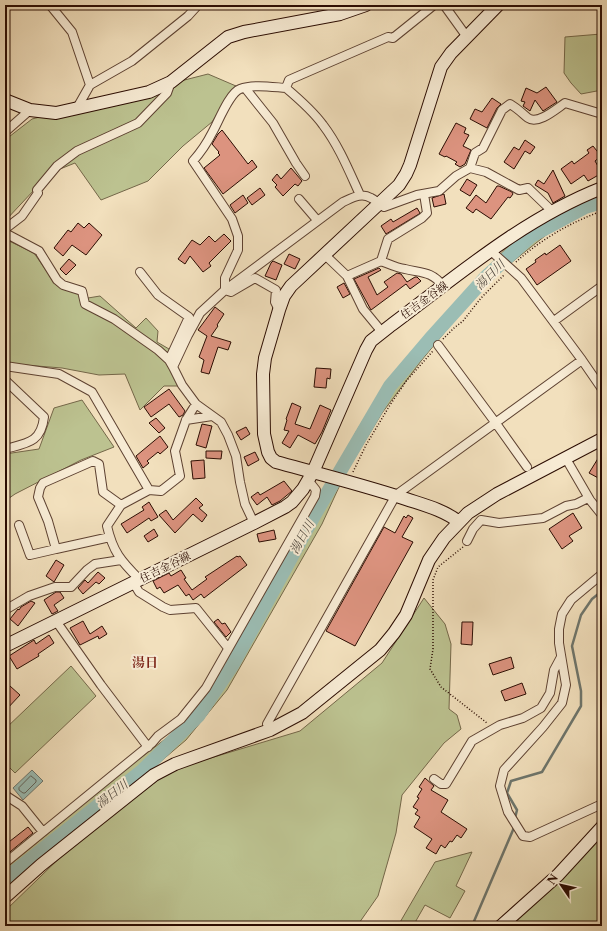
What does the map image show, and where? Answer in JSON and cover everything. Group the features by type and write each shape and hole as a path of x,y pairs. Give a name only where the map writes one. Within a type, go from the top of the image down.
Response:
{"street":[{"path":"50,5 72,32 90,85"},
{"path":"77,108 90,85 132,62 188,16 198,5"},
{"path":"5,100 30,110 56,113 149,92 171,82 228,37 340,14 366,5"},
{"path":"286,88 289,80 388,37 393,38 434,5"},
{"path":"444,5 466,37"},
{"path":"459,522 451,516 436,509 396,495 330,476 311,476 276,462 271,458 268,452 264,434 263,374 265,358 284,296 291,286 399,185 410,165 441,67 451,53 498,5"},
{"path":"5,229 22,216 38,193 37,190 56,166 77,150 138,123 167,93 171,82"},
{"path":"246,88 273,123 305,176"},
{"path":"225,290 225,278 238,250 238,236 232,218 193,161 202,151 227,103 238,89 286,88 304,103 324,126 340,152 360,195"},
{"path":"174,367 188,335 200,313 225,290 343,202 360,195 371,198 378,205 384,207 439,190 456,176 470,168 476,154 483,148 502,110 510,104 518,108 529,119 536,119 545,116 565,103 602,114"},
{"path":"5,132 30,110"},
{"path":"470,168 486,172 518,190 528,188 552,211"},
{"name":"住吉金谷線","path":"5,646 254,523 292,502 311,476 371,341 444,286 495,254 527,225 579,197 602,188"},
{"path":"381,261 388,239 422,218 427,213 424,194"},
{"path":"299,200 317,220"},
{"path":"5,233 39,252 57,280 63,285 82,290 85,304 114,319 158,350 169,360 174,367 182,386 196,404 221,422 228,435 236,456 245,504 254,523"},
{"path":"495,254 521,278 554,321 602,389"},
{"path":"325,255 347,276 363,310 382,332"},
{"path":"347,276 381,261 404,269 428,273 438,279 444,286"},
{"path":"140,272 158,295 189,317 169,360"},
{"path":"225,290 231,292 255,278 276,290 275,302 279,310"},
{"path":"554,321 602,286"},
{"path":"438,345 527,467"},
{"path":"270,730 267,724 396,495 582,360"},
{"path":"6,365 59,374 92,392 149,490"},
{"path":"5,380 44,417 43,428 37,437 32,441 5,448"},
{"path":"196,404 186,420 175,451 180,476 161,491 149,490 121,505 107,526 111,542 120,560 136,581 139,592 170,610 196,608 228,648"},
{"path":"186,420 212,416"},
{"path":"5,897 41,865 154,775 175,764 270,730 302,713 380,650 406,615 429,560 444,538 475,507 565,457 602,439"},
{"path":"565,457 588,498 602,515"},
{"path":"56,549 48,521 38,497 43,483 93,462 99,464 103,492 121,505"},
{"path":"5,864 148,747 158,736 181,719 206,688 315,496 316,490 311,476"},
{"path":"468,541 473,529 481,520 499,523 543,518 566,506 576,504 588,498"},
{"path":"19,525 30,555 110,537"},
{"path":"5,610 29,596 54,587 71,587 87,570 95,564 120,560"},
{"path":"602,574 570,600 562,614 559,629 561,657 566,686 562,703 543,727 504,770 500,786 508,812 523,836 530,837 602,804"},
{"path":"56,621 101,685 148,747"},
{"path":"434,779 441,784 446,784 472,741 494,729 523,718 541,708 550,693 554,670 561,657"},
{"path":"5,795 22,806 43,832"},
{"path":"501,926 558,875 602,827"}],"path":[{"path":"346,481 390,405 407,380 454,328 463,321 481,298 510,267 556,233 602,211"},
{"path":"468,541 461,550 438,568 433,580 433,649 430,669 441,687 494,729"}],"green space":[{"path":"602,27 602,90 581,94 564,73 565,37 601,34"},
{"path":"208,74 236,86 212,122 183,146 148,181 101,200 75,163 50,173 5,221 5,140 32,119"},
{"path":"602,191 602,207 592,210 555,228 502,270 468,304 421,361 382,413 345,474 322,524 227,690 186,740 5,893 5,869 126,769 168,737 200,705 252,609 341,462 356,432 384,386 486,269 519,235"},
{"path":"5,239 34,253 56,285 88,298 100,296 136,328 146,318 158,331 157,342 169,349 179,386 164,386 140,410 125,374 99,375 62,368 12,364 5,359"},
{"path":"82,400 114,447 81,460 15,494 5,501 5,454 39,449 54,408"},
{"path":"424,598 445,624 451,644 449,709 457,715 461,729 444,743 402,795 396,833 378,896 357,926 5,926 5,911 76,842 171,770 300,731 382,663"},
{"path":"71,666 96,696 15,773 5,763 5,729"},
{"path":"602,837 602,926 506,926"},
{"path":"472,852 456,886 465,891 450,918 425,905 413,926 403,926 399,924 435,862"}],"water":[{"path":"32,770 43,781 23,800 13,788"}],"building":[{"path":"546,87 557,102 543,111 535,100 530,111 523,106 525,102 521,101 526,88 537,93"},
{"path":"492,98 501,104 497,108 487,128 470,119 475,109 482,112"},
{"path":"456,123 466,128 464,133 469,135 463,146 471,150 465,164 460,167 455,164 457,162 439,154"},
{"path":"222,130 248,164 252,160 257,167 223,194 204,168 220,155 212,144"},
{"path":"525,140 535,147 530,154 525,151 514,169 504,162 514,147 519,150"},
{"path":"593,146 601,156 595,161 602,173 588,181 584,175 571,184 561,169 572,161 574,164 589,153 587,150"},
{"path":"291,168 302,181 298,186 295,184 283,196 275,187 277,185 272,180 277,174 281,179"},
{"path":"553,170 565,196 553,203 548,193 535,185 538,180 544,184"},
{"path":"467,179 477,185 470,196 460,190"},
{"path":"497,186 512,192 513,194 510,198 508,197 491,219 476,209 473,213 466,208 476,195 486,203"},
{"path":"260,188 265,195 252,205 247,198"},
{"path":"444,194 446,204 434,207 432,198"},
{"path":"243,195 248,203 235,213 230,205"},
{"path":"417,208 420,213 419,214 386,234 381,226 391,219 393,222"},
{"path":"78,223 84,228 89,223 102,235 86,255 72,245 63,256 54,248 68,230 71,232"},
{"path":"224,234 231,241 209,263 211,266 203,272 190,256 185,264 178,259 192,240 200,245 209,236 215,242"},
{"path":"560,245 571,261 537,285 526,269 536,262 535,260 545,253 546,255"},
{"path":"289,254 300,259 295,269 284,264"},
{"path":"69,259 76,265 66,275 60,269"},
{"path":"273,261 282,265 276,280 265,276"},
{"path":"379,268 381,270 368,277 377,295 388,287 384,282 397,273 401,274 407,282 415,277 421,281 410,289 406,284 371,310 354,279"},
{"path":"344,283 350,294 343,298 337,287"},
{"path":"215,307 224,314 211,336 231,342 228,350 218,347 209,374 201,372 204,360 199,357 207,336 198,330"},
{"path":"316,368 331,369 330,379 327,378 326,388 314,387"},
{"path":"169,389 185,411 183,415 179,417 169,404 151,417 144,407"},
{"path":"292,403 301,407 295,424 310,429 320,405 331,410 322,432 315,444 298,435 290,448 282,443 289,431 284,430 286,419"},
{"path":"156,418 165,428 159,433 149,423"},
{"path":"202,424 212,426 206,448 196,445"},
{"path":"246,427 250,434 241,440 236,432"},
{"path":"160,436 168,447 160,454 158,452 147,461 149,463 143,468 136,456"},
{"path":"206,451 222,451 221,459 206,458"},
{"path":"255,452 259,460 248,466 244,457"},
{"path":"602,452 602,480 589,473"},
{"path":"204,460 205,478 193,479 191,461"},
{"path":"284,481 292,491 280,501 272,505 267,497 257,505 251,497 258,492 260,495"},
{"path":"196,498 203,505 199,508 207,515 202,522 193,514 175,533 159,515 166,510 173,520"},
{"path":"149,502 158,517 151,521 149,518 127,533 121,524 144,510 142,507"},
{"path":"573,513 582,528 569,536 573,541 562,549 549,529"},
{"path":"408,515 413,518 402,537 413,542 355,646 326,631 384,527 395,533 404,516 406,518"},
{"path":"154,529 158,536 148,542 144,536"},
{"path":"274,530 276,539 259,542 257,534"},
{"path":"237,556 240,556 247,565 204,598 201,594 193,600 189,594 186,596 178,585 164,593 160,587 157,589 153,581 169,573 171,576 181,570 186,578 184,579 192,590 207,579 205,577"},
{"path":"56,560 64,565 54,582 46,576"},
{"path":"98,572 105,578 99,584 96,582 83,594 78,588 85,580 88,583"},
{"path":"56,592 60,592 64,598 54,605 58,611 52,614 44,600"},
{"path":"31,601 35,603 18,626 10,619 18,609 19,610"},
{"path":"218,619 222,624 225,623 231,632 226,637 214,622"},
{"path":"83,621 90,634 102,626 107,634 99,639 98,636 80,645 70,628"},
{"path":"462,622 473,622 472,645 461,644"},
{"path":"49,635 54,643 38,654 39,656 17,669 9,656 34,640 36,644"},
{"path":"511,657 514,668 493,675 489,664"},
{"path":"522,683 526,694 505,701 501,691"},
{"path":"10,686 20,695 5,711 5,691"},
{"path":"425,778 434,786 431,790 448,800 441,812 467,829 461,838 457,835 445,848 441,845 436,854 426,848 432,839 414,827 420,817 415,814 418,810 413,807 419,798 417,797 422,789 419,787"},
{"path":"28,827 33,833 5,856 5,845"}],"waterway":[{"name":"湯日川","path":"5,879 142,771 198,716 233,664 315,514 390,386 430,339 486,277 531,236 585,207 602,202"},
{"path":"515,818 517,810 507,793 511,781 542,772 581,706 581,691 572,646 581,615 592,599 602,591"},
{"path":"472,926 514,825"}],"district":[{"name":"湯日","path":"145,662"}]}
